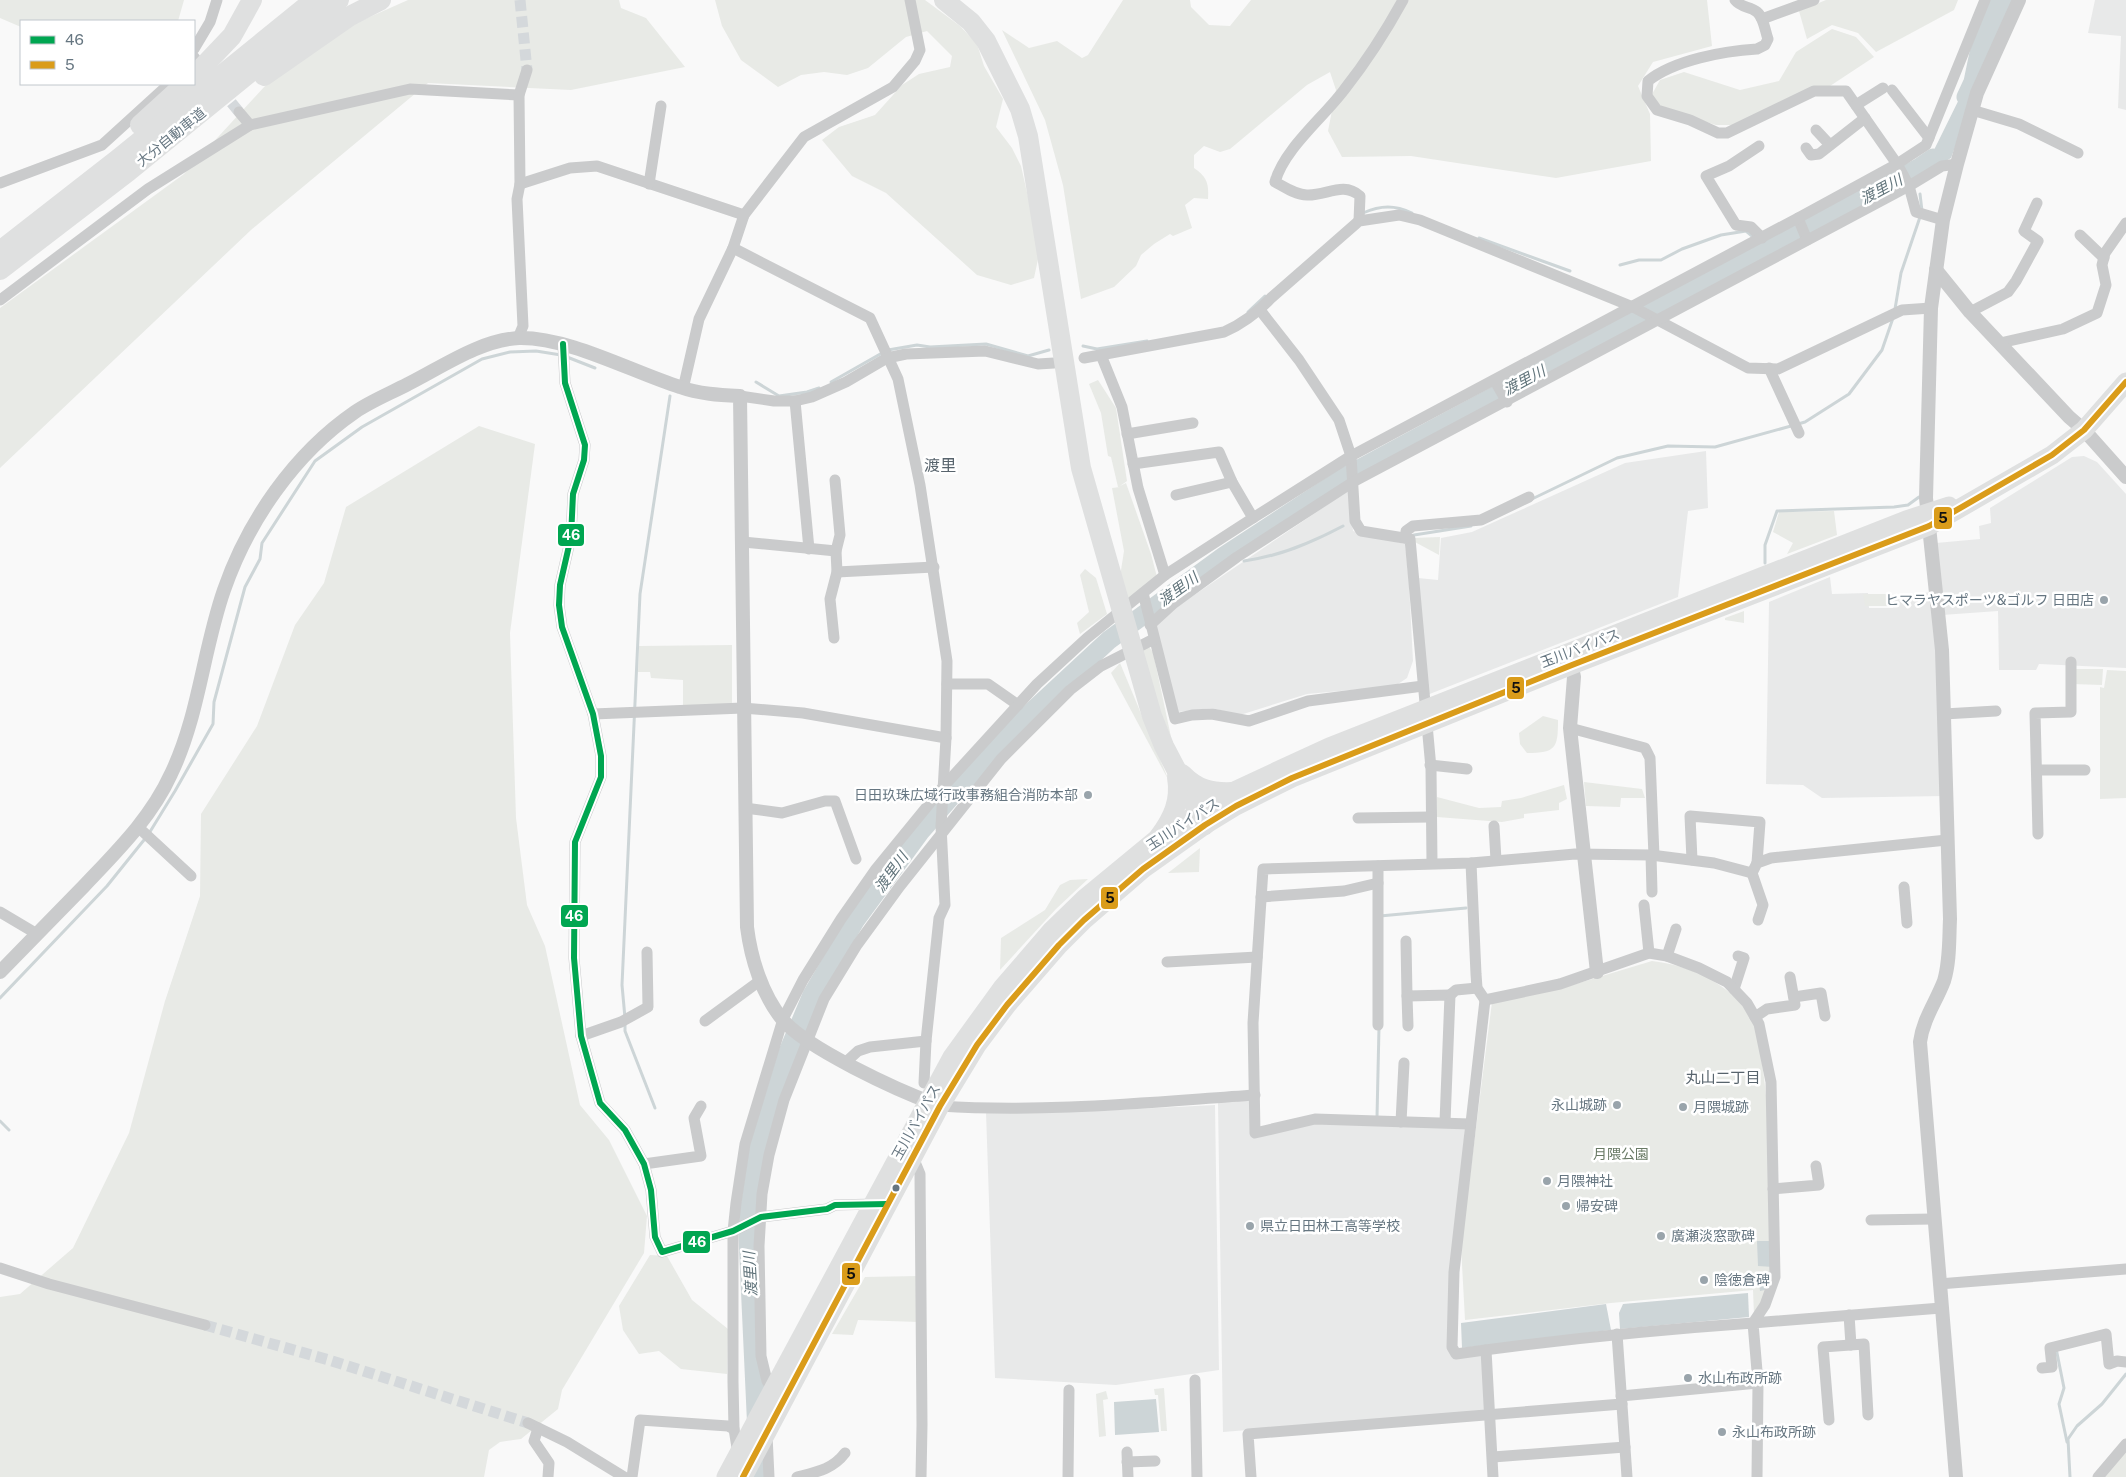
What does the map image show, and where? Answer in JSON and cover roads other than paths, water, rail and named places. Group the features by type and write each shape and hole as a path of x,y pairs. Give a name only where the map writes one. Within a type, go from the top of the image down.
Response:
{"highway":[{"path":"195,65 232,36 252,0"},
{"name":"大分自動車道","path":"0,250 19,237 314,0"},
{"name":"大分自動車道","path":"0,270 129,171 339,0"},
{"path":"129,171 350,16 381,0"},
{"path":"944,0 970,22 986,41 1020,109 1028,136 1081,468 1152,716 1175,768 1202,819"},
{"path":"959,0 984,24 1005,57 1028,100 1037,129 1060,252 1111,578"},
{"path":"19,237 184,85"},
{"name":"玉川バイパス","path":"726,1477 738,1454 774,1397 879,1204 931,1097 958,1049 1025,960 1085,898 1159,837 1236,806 1292,778 1426,717 1980,498 2052,455 2084,430 2122,391"},
{"name":"玉川バイパス","path":"879,1204 914,1157 931,1097 983,1037 1007,1005 1059,945 1084,920 1233,792 1329,748 1426,717"},
{"path":"1175,768 1192,784 1202,790 1215,793 1233,792"},
{"path":"1159,837 1170,821 1179,797 1175,768"},
{"name":"玉川バイパス","path":"743,1477 766,1430 774,1397"}],"street":[{"path":"195,47 210,22 217,0"},
{"path":"683,388 699,319 733,248 744,215 804,138 893,87 910,68 920,50 910,0"},
{"path":"1359,216 1360,196 1352,191 1343,188 1305,195 1275,182 1278,171 1344,91 1404,0"},
{"path":"1735,0 1739,5 1756,11 1762,19 1768,39 1765,45 1757,49 1736,50 1706,57 1657,73 1648,81 1647,96 1657,110 1690,120 1718,133 1727,133 1758,120 1814,91 1846,91 1897,164 1910,186 1916,212 1936,218"},
{"path":"1762,19 1814,0"},
{"path":"738,1454 734,1428 733,1231 745,1144 782,1019 803,980 846,912 876,869 943,787 1018,705 1087,638 1165,575 1351,456 1762,238 1897,164 1926,145 1985,0"},
{"path":"1956,1477 1938,1284 1920,1042 1922,1024 1943,982 1948,964 1950,920 1942,650 1926,498 1931,308 1936,270 1936,218 1956,164 1978,93 2019,0"},
{"path":"518,338 523,326 516,199 520,184 519,95 527,70"},
{"path":"0,183 102,145 168,85"},
{"path":"0,300 148,189 250,125 410,89 519,95"},
{"path":"1856,105 1887,89 1929,138"},
{"path":"649,184 661,106"},
{"path":"1972,110 2019,124 2078,153"},
{"path":"239,112 250,125"},
{"path":"1806,148 1811,155 1819,154 1865,118"},
{"path":"1816,130 1830,145"},
{"path":"1759,146 1729,166 1706,176 1736,225 1751,227 1762,238"},
{"path":"1150,625 1174,603 1237,557 1353,482 1506,402 1658,318 1910,186 1942,166 1956,164"},
{"path":"520,184 570,168 596,166 744,215"},
{"path":"1970,312 2008,292 2016,281 2038,241 2024,231 2038,202"},
{"path":"1084,358 1224,332 1235,327 1260,310 1359,216 1399,215 1420,220 1658,318 1748,368 1778,368 1902,310 1931,308"},
{"path":"1798,218 1807,240"},
{"path":"2000,343 2063,329 2097,313 2106,285 2102,273 2104,258 2126,222"},
{"path":"2080,235 2104,258"},
{"path":"733,248 870,318 898,379 934,567 947,661 946,738 941,829 945,905 939,918 926,1041 931,1097"},
{"path":"1936,270 1970,312 2069,417 2084,430 2126,477"},
{"path":"1260,310 1299,360 1339,420 1351,456 1355,521 1361,531 1410,539 1430,765 1432,863"},
{"path":"0,972 143,831 171,775 184,743 224,590 242,549 263,509 293,468 319,439 357,410 472,350 518,338 683,388 720,395 774,401 795,401 812,397 846,382 886,353 985,351 1038,364 1054,363"},
{"path":"562,352 565,383 585,445 584,460 573,494 571,537 560,585 559,605 562,628 593,714 601,756 601,777 575,842 574,958 581,1036 600,1103 625,1130 644,1164 651,1190 655,1237 662,1252 733,1231 761,1217 827,1209 835,1204 879,1204"},
{"path":"1101,355 1122,407 1138,488 1165,575"},
{"path":"1769,368 1799,432"},
{"path":"1495,381 1506,402"},
{"path":"740,396 747,927 750,947 761,980 782,1019 807,1041 846,1062 931,1097 1000,1108 1086,1106 1256,1095"},
{"path":"795,401 810,550"},
{"path":"1127,434 1193,423"},
{"path":"1133,464 1219,452 1232,482 1253,518"},
{"path":"834,638 830,599 837,572 836,551 840,535 835,480"},
{"path":"1176,496 1232,482"},
{"path":"1406,538 1406,531 1413,526 1481,520 1529,497"},
{"path":"742,542 836,551"},
{"path":"837,572 934,567"},
{"path":"1143,593 1175,719 1192,715 1212,714 1249,721 1258,720 1308,701 1423,686"},
{"path":"774,1397 767,1380 761,1356 759,1278 762,1194 777,1124 824,999 857,945 941,829 1001,759 1070,690 1106,662 1154,639"},
{"path":"1570,659 1574,676 1570,728 1597,972"},
{"path":"2038,834 2035,713 2071,712 2071,662"},
{"path":"947,684 988,684 1018,705"},
{"path":"593,714 743,708 803,713 946,738"},
{"path":"1944,714 1996,711"},
{"path":"1570,728 1645,748 1650,758 1652,892"},
{"path":"1430,765 1467,769"},
{"path":"2037,770 2085,770"},
{"path":"745,808 782,813 826,801 835,801 856,859"},
{"path":"1692,860 1690,816 1760,822 1755,868 1763,905 1758,920"},
{"path":"1358,818 1431,817"},
{"path":"1494,826 1496,860"},
{"path":"143,831 191,876"},
{"path":"1470,1124 1315,1119 1255,1133 1256,1095 1252,1023 1263,869 1471,863 1584,854 1652,855 1755,868 1771,858 1947,840"},
{"path":"1471,863 1477,988 1485,1000 1454,1272 1452,1347 1456,1354 1617,1334 1941,1308"},
{"path":"1378,866 1378,1026"},
{"path":"1261,897 1344,891 1378,883"},
{"path":"1904,887 1907,923"},
{"path":"1644,905 1649,953"},
{"path":"0,912 37,934"},
{"path":"1666,956 1676,929"},
{"path":"1406,941 1408,1026"},
{"path":"581,1036 624,1020 648,1007 647,952"},
{"path":"1485,1000 1560,984 1649,953 1666,956 1699,968 1727,982 1747,1003 1760,1024 1770,1082 1775,1277 1765,1305 1753,1323 1758,1383 1757,1477"},
{"path":"1734,989 1744,958 1738,956"},
{"path":"1167,962 1257,957"},
{"path":"1755,1017 1767,1009 1795,1005 1790,977"},
{"path":"705,1021 761,980"},
{"path":"1407,996 1450,995 1456,990 1477,988"},
{"path":"1794,997 1821,993 1825,1016"},
{"path":"1445,1122 1450,995"},
{"path":"846,1062 858,1051 870,1047 926,1041"},
{"path":"1401,1122 1404,1063"},
{"path":"644,1164 701,1156 694,1118 702,1106"},
{"path":"914,1157 920,1174 922,1417 920,1477"},
{"path":"1773,1189 1819,1185 1816,1166"},
{"path":"1872,1220 1933,1219"},
{"path":"0,1268 49,1284 205,1325"},
{"path":"1938,1284 2126,1269"},
{"path":"1849,1315 1851,1345"},
{"path":"1617,1334 1626,1477"},
{"path":"2042,1368 2052,1367 2050,1348 2106,1334 2109,1364 2117,1361 2126,1362"},
{"path":"1829,1420 1823,1347 1864,1344 1868,1415"},
{"path":"1486,1350 1494,1477"},
{"path":"1195,1380 1197,1477"},
{"path":"1252,1477 1248,1434 1491,1414 1758,1383"},
{"path":"1068,1477 1069,1390"},
{"path":"632,1477 640,1420 734,1428"},
{"path":"548,1477 549,1463 534,1441 533,1426 567,1442 624,1477"},
{"path":"766,1430 769,1477"},
{"path":"2098,1477 2126,1444"},
{"path":"1493,1457 1624,1447"},
{"path":"798,1477 827,1469 837,1463 845,1452"},
{"path":"1128,1477 1127,1457 1156,1461"}],"waterway":[{"name":"渡里川","path":"1966,97 1973,82 1979,53 2000,0"},
{"name":"渡里川","path":"759,1477 748,1237 749,1213 759,1147 788,1052 812,995 855,921 921,831 1001,740 1109,640 1224,556 1346,476 1920,167 1933,158"},
{"path":"1920,194 1922,211"},
{"path":"1363,213 1376,208 1388,207 1400,208 1412,213"},
{"path":"1895,309 1901,273 1920,217"},
{"path":"1620,265 1639,260 1661,260 1682,249 1721,235 1746,231 1752,236"},
{"path":"1479,238 1570,271"},
{"path":"1248,312 1265,296"},
{"path":"1798,424 1805,422 1849,394 1882,350 1893,318"},
{"path":"1083,346 1097,349 1147,341"},
{"path":"888,350 917,345 930,347 986,344 1028,356 1049,350"},
{"path":"0,998 107,886 148,835 175,791 213,724 214,702 245,587 260,559 262,543 315,461 362,427 482,359 510,352 536,351 561,355"},
{"path":"831,382 882,353"},
{"path":"567,357 595,368"},
{"path":"756,382 779,396 807,392 819,388"},
{"path":"625,1018 622,985 640,594 670,396"},
{"path":"1532,499 1617,458 1668,446 1715,447 1791,426"},
{"path":"1765,563 1765,545 1777,511 1894,507 1908,505 1919,497"},
{"path":"1244,561 1270,556 1295,548 1343,526"},
{"path":"1414,535 1471,526"},
{"path":"1380,916 1466,908"},
{"path":"625,1024 625,1031 655,1108"},
{"path":"1377,1117 1379,1027"},
{"path":"0,1121 9,1130"},
{"path":"2056,1348 2064,1388 2059,1404 2067,1442"},
{"path":"2070,1477 2068,1439 2077,1426 2102,1404 2126,1374"}],"tunnel":[{"path":"520,0 527,70"},
{"path":"221,90 239,112"},
{"path":"205,1325 329,1360 528,1423"}],"place":[{"name":"ヒマラヤスポーツ&ゴルフ 日田店","path":"2104,600"},
{"name":"日田玖珠広域行政事務組合消防本部","path":"1088,795"},
{"name":"永山城跡","path":"1617,1105"},
{"name":"月隈城跡","path":"1683,1107"},
{"name":"月隈神社","path":"1547,1181"},
{"name":"帰安碑","path":"1566,1206"},
{"name":"県立日田林工高等学校","path":"1250,1226"},
{"name":"廣瀬淡窓歌碑","path":"1661,1236"},
{"name":"陰徳倉碑","path":"1704,1280"},
{"name":"水山布政所跡","path":"1688,1378"},
{"name":"永山布政所跡","path":"1722,1432"}],"district":[{"name":"渡里","path":"940,465"},
{"name":"丸山二丁目","path":"1723,1077"}],"park label":[{"name":"月隈公園","path":"1621,1154"}]}
